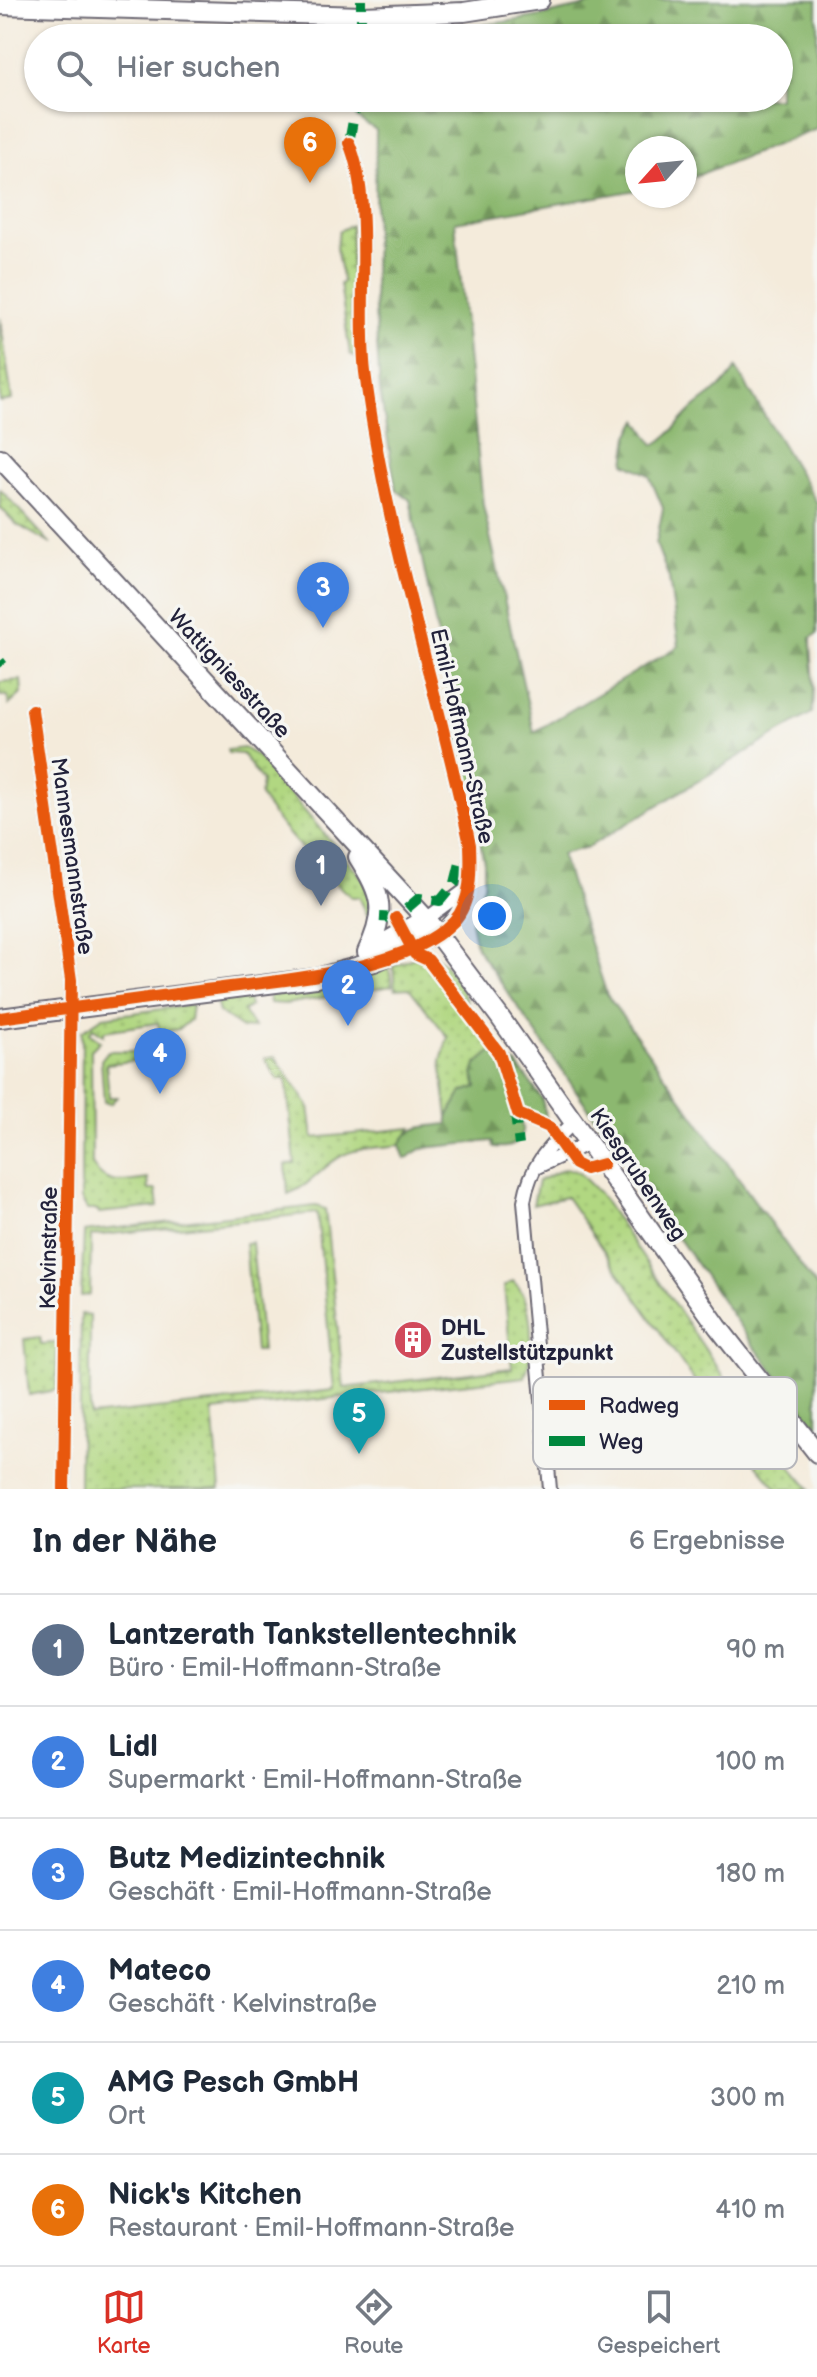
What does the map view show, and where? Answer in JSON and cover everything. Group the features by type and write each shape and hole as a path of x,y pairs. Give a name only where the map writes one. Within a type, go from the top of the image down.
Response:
{"main road":[{"path":"0,5 383,8 464,12 540,0"},
{"name":"Wattigniesstraße","path":"0,458 432,926"},
{"path":"338,824 378,892 382,909 378,929 367,952"},
{"name":"Emil-Hoffmann-Straße","path":"351,967 367,952 432,926"},
{"name":"Emil-Hoffmann-Straße","path":"0,1018 316,978 374,962 432,926"},
{"name":"Kiesgrubenweg","path":"432,926 718,1327 757,1377"},
{"name":"Kiesgrubenweg","path":"797,1428 817,1453"}],"street":[{"name":"Emil-Hoffmann-Straße","path":"349,143 360,184 365,370 375,436 392,520 470,845 468,888 455,919 432,926"},
{"name":"Mannesmannstraße","path":"32,710 71,980 71,1008"},
{"name":"Emil-Hoffmann-Straße","path":"432,926 468,888"},
{"name":"Kelvinstraße","path":"64,1489 71,1008"},
{"path":"540,1377 524,1201 527,1182 539,1155 574,1122"},
{"path":"535,1168 589,1143"},
{"path":"548,1469 550,1489"}],"green space":[{"path":"607,0 817,0 817,129 697,175 697,136 625,136 625,192 455,222 483,505 534,732 679,646 669,578 656,544 663,508 649,475 625,463 629,436 638,420 654,445 721,386 736,368 817,503 817,634 811,638 812,713 588,847 561,854 607,995 817,1288 817,1427 797,1401 797,1377 778,1377 753,1345 476,947 471,922 484,884 484,862 410,500 396,490 380,392 374,294 376,130 357,118 358,112 793,112 793,24 487,24 546,15"},
{"path":"351,225 351,304 356,357 350,354 340,284 343,282 336,248 339,231"},
{"path":"0,317 12,400 0,402"},
{"path":"0,489 51,544 16,524 0,507"},
{"path":"21,680 22,693 9,705 8,696 0,696 0,682"},
{"path":"244,748 258,757 366,882 373,910 368,916 359,897 351,897 340,887 279,822 260,796 262,781 242,754 228,753 227,750"},
{"path":"423,952 438,959 452,973 468,1007"},
{"path":"413,958 425,960 497,1052 492,1052 476,1065 478,1087 462,1092 448,1117 441,1061 448,1037 409,988 395,989 393,966"},
{"path":"389,968 392,986 286,1004 270,1003 269,994 343,983"},
{"path":"247,996 250,1006 243,1011 254,1027 243,1029 219,1012 216,1001"},
{"path":"192,1005 190,1020 179,1029 160,1032 158,1023 104,1031 104,1035 93,1028 89,1033 100,1041 91,1050 92,1164 103,1177 116,1182 148,1179 149,1190 156,1190 158,1207 99,1213 98,1210 87,1210 81,1199 82,1031 103,1017"},
{"path":"108,1051 140,1051 143,1060 106,1064 109,1097 117,1097 110,1104 104,1102 101,1060"},
{"path":"492,1051 497,1052 501,1062 523,1130 519,1140 504,1147 494,1147 492,1141 423,1148 405,1159 400,1145 408,1133 448,1124 448,1117 462,1092 477,1087 473,1074 476,1065"},
{"path":"275,1057 309,1106 313,1138 412,1128 400,1145 349,1152 288,1194 286,1165 295,1163 286,1078 278,1079 265,1059"},
{"path":"511,1063 517,1064 542,1099 546,1117 541,1120 525,1112 516,1100 507,1068"},
{"path":"566,1168 578,1172 599,1193 724,1377 692,1377 566,1197 533,1205 538,1181"},
{"path":"316,1206 325,1209 344,1388 512,1368 504,1286 513,1281 525,1300 531,1327 525,1377 213,1411 220,1489 79,1489 81,1314 90,1315 90,1416 334,1390 317,1213 91,1236 90,1295 81,1296 84,1232"},
{"path":"252,1242 262,1351 255,1351 245,1243"},
{"path":"40,1337 41,1344 57,1343 56,1390 29,1395 24,1339"},
{"path":"760,1469 793,1469 810,1489 777,1489"}],"marked path":[{"path":"361,0 361,24"},
{"path":"349,143 355,112"},
{"path":"0,661 3,665"},
{"path":"380,917 396,918 419,898 440,901 455,883 462,855"},
{"path":"514,1107 519,1145"}],"cycle path":[{"path":"0,1018 297,978 369,964 431,939 454,921 464,904 470,875 470,845 398,550 374,432 363,345 361,194 349,143"},
{"path":"32,710 71,980 64,1489"},
{"path":"396,918 415,954 428,960 499,1053 518,1114 549,1127 575,1164 585,1169 603,1164"}],"place":[{"name":"Nick's Kitchen","path":"310,183"},
{"name":"Butz Medizintechnik","path":"323,628"},
{"name":"Lantzerath Tankstellentechnik","path":"321,906"},
{"name":"Lidl","path":"348,1026"},
{"name":"Mateco","path":"160,1094"},
{"name":"DHL Zustellstützpunkt","path":"413,1340"},
{"name":"AMG Pesch GmbH","path":"359,1454"}]}
